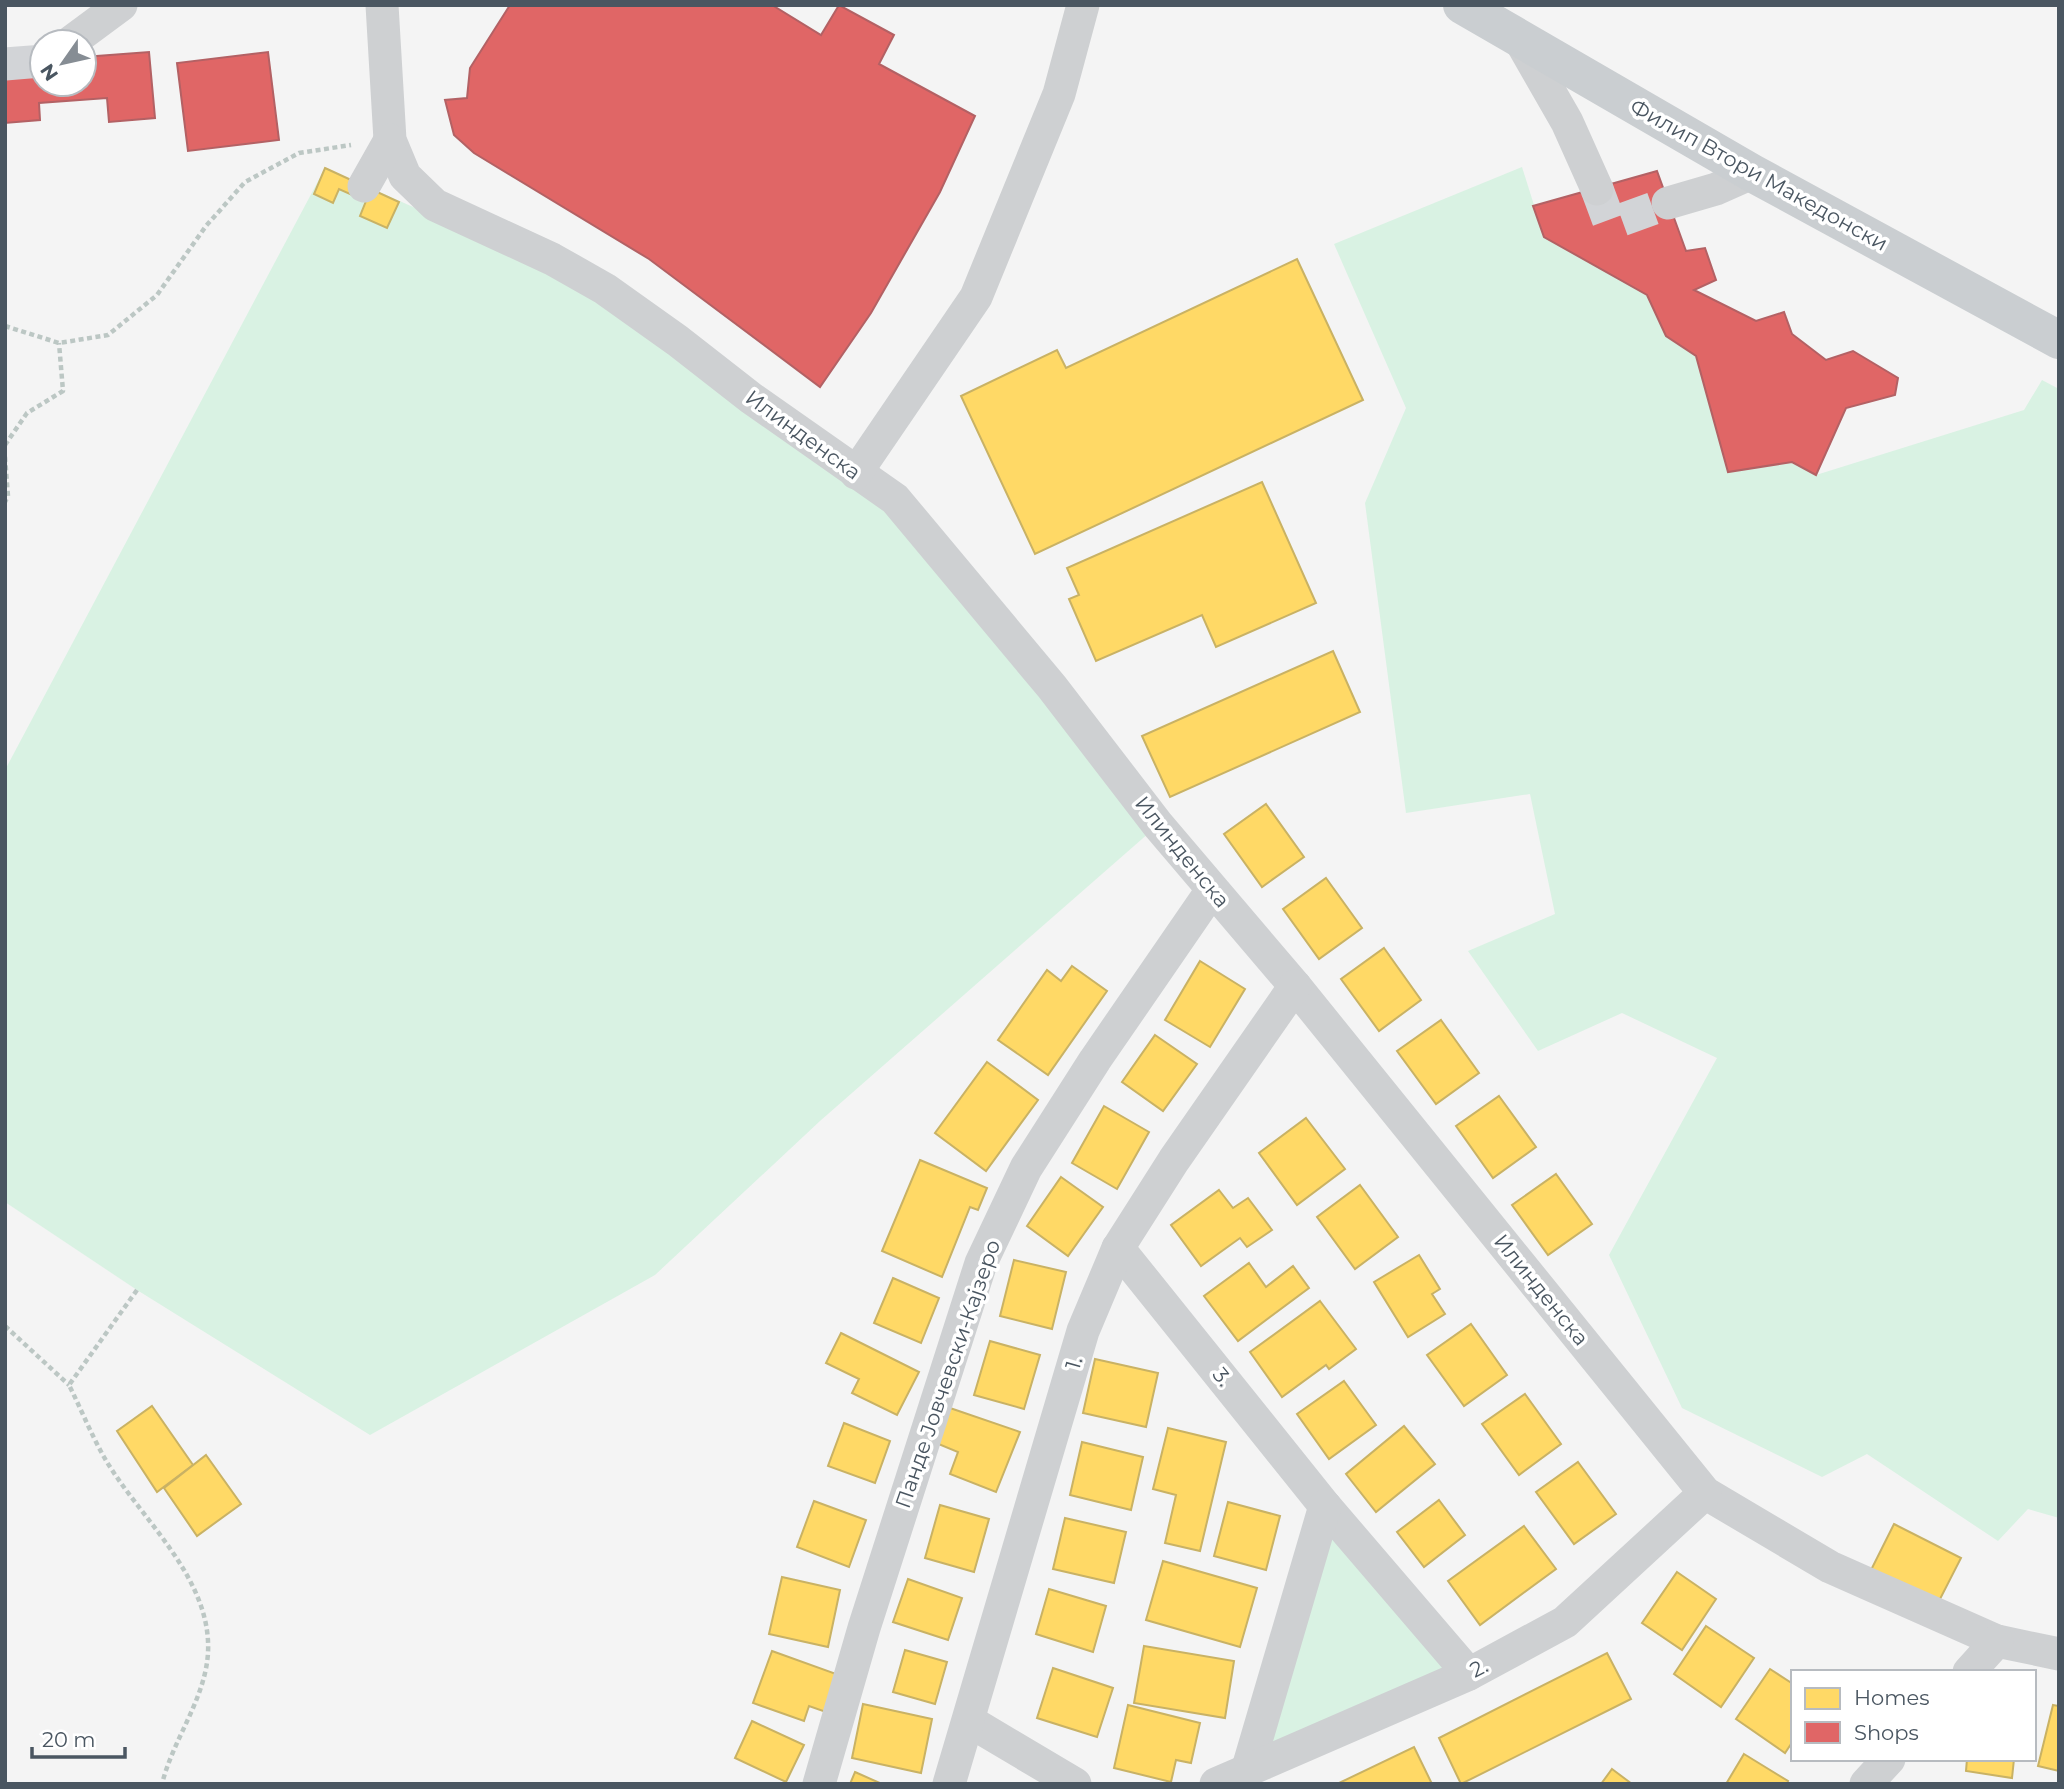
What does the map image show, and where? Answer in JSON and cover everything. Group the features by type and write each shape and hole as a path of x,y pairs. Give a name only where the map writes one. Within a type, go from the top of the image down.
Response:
{"main road":[{"name":"Филип Втори Македонски","path":"1462,5 1752,173 2059,340"}],"street":[{"path":"90,28 121,5"},
{"name":"Илинденска","path":"382,5 390,140 405,176 435,205 552,259 605,289 895,499 1052,687 1212,890 1295,986 1705,1493 1830,1567 1997,1642 2059,1654"},
{"path":"856,473 976,297 1059,94 1083,5"},
{"path":"1520,40 1567,121 1597,189"},
{"path":"364,186 390,140"},
{"path":"1668,202 1716,189 1752,173"},
{"name":"Панде Јовчевски-Кајзеро","path":"819,1784 864,1628 981,1263 1026,1168 1095,1060 1212,890"},
{"name":"1.","path":"949,1784 1083,1331 1118,1248 1174,1160 1295,986"},
{"name":"3.","path":"1118,1248 1325,1506 1469,1674"},
{"name":"2.","path":"1216,1784 1469,1674 1565,1622 1705,1493"},
{"path":"1248,1768 1325,1506"},
{"path":"1971,1670 1997,1642"},
{"path":"969,1721 1075,1784"},
{"path":"1866,1784 1887,1761"}],"path":[{"path":"5,326 59,343 108,335 157,295 206,226 245,182 299,153 390,140"},
{"path":"5,445 27,412 63,391 59,343"},
{"path":"5,457 8,496 5,502"},
{"path":"69,1385 137,1290"},
{"path":"5,1326 69,1385 104,1458 189,1581 205,1620 208,1652 203,1681 167,1761 162,1784"}],"green space":[{"path":"1522,167 1544,237 1647,295 1666,336 1696,356 1728,472 1792,462 1816,475 2024,410 2042,380 2059,389 2059,1518 2028,1509 1998,1541 1867,1454 1822,1477 1682,1408 1609,1255 1717,1058 1622,1013 1538,1051 1468,951 1555,914 1530,794 1406,813 1365,503 1406,408 1334,244"},
{"path":"325,168 429,214 552,259 895,499 1158,825 820,1121 655,1275 370,1435 137,1290 5,1202 5,770"},
{"path":"1325,1506 1469,1674 1248,1768"}],"building: Homes":[{"path":"325,168 399,202 387,228 360,216 366,201 339,189 333,203 314,194"},
{"path":"1297,259 1363,400 1035,554 961,396 1057,350 1066,368"},
{"path":"1262,482 1316,603 1216,647 1202,615 1096,661 1069,599 1079,595 1067,568"},
{"path":"1333,651 1360,712 1170,797 1142,736"},
{"path":"1266,804 1304,857 1262,887 1224,834"},
{"path":"1326,878 1362,928 1319,959 1283,909"},
{"path":"1384,948 1421,1000 1379,1031 1341,979"},
{"path":"1200,961 1245,989 1210,1047 1165,1020"},
{"path":"1072,966 1107,991 1048,1075 998,1040 1047,970 1061,981"},
{"path":"1441,1020 1479,1073 1436,1104 1397,1051"},
{"path":"1155,1035 1197,1064 1163,1111 1122,1082"},
{"path":"987,1062 1038,1100 986,1171 935,1133"},
{"path":"1499,1096 1536,1147 1493,1178 1456,1126"},
{"path":"1104,1106 1149,1132 1117,1189 1072,1163"},
{"path":"1306,1118 1345,1169 1297,1205 1259,1153"},
{"path":"920,1160 987,1188 978,1210 970,1207 942,1277 882,1251"},
{"path":"1556,1174 1592,1224 1548,1255 1512,1205"},
{"path":"1061,1177 1103,1207 1068,1256 1027,1226"},
{"path":"1360,1185 1398,1237 1355,1269 1317,1217"},
{"path":"1219,1190 1233,1208 1248,1198 1272,1230 1247,1247 1240,1238 1201,1266 1171,1225"},
{"path":"1419,1255 1440,1289 1432,1294 1445,1314 1408,1337 1374,1282"},
{"path":"1014,1260 1066,1272 1052,1329 1000,1316"},
{"path":"1249,1263 1266,1287 1293,1266 1309,1288 1238,1341 1204,1296"},
{"path":"893,1278 939,1298 921,1343 874,1323"},
{"path":"1320,1301 1356,1349 1329,1369 1326,1365 1282,1397 1250,1352"},
{"path":"1471,1324 1507,1375 1464,1406 1427,1355"},
{"path":"841,1333 919,1372 897,1415 852,1393 859,1379 826,1363"},
{"path":"990,1341 1040,1355 1024,1409 974,1395"},
{"path":"1095,1359 1158,1373 1146,1427 1083,1413"},
{"path":"1344,1381 1376,1425 1329,1459 1297,1414"},
{"path":"1525,1394 1561,1444 1519,1475 1482,1424"},
{"path":"152,1406 193,1465 157,1492 117,1431"},
{"path":"950,1408 1020,1432 996,1492 950,1474 958,1452 936,1443"},
{"path":"844,1423 890,1441 875,1483 828,1466"},
{"path":"1404,1426 1435,1464 1376,1512 1346,1474"},
{"path":"1168,1428 1226,1442 1200,1551 1165,1543 1176,1495 1153,1489"},
{"path":"1082,1442 1143,1457 1131,1510 1070,1495"},
{"path":"206,1455 241,1504 197,1536 164,1488"},
{"path":"1578,1462 1616,1514 1574,1544 1536,1492"},
{"path":"1439,1500 1465,1535 1424,1567 1397,1532"},
{"path":"814,1501 866,1520 849,1567 797,1547"},
{"path":"1228,1502 1280,1516 1266,1570 1214,1556"},
{"path":"940,1505 989,1519 974,1572 925,1558"},
{"path":"1065,1518 1126,1532 1114,1583 1053,1569"},
{"path":"1894,1524 1961,1558 1938,1603 1871,1570"},
{"path":"1524,1526 1556,1569 1480,1625 1448,1581"},
{"path":"1163,1561 1257,1588 1240,1647 1146,1620"},
{"path":"1677,1572 1716,1599 1682,1650 1642,1623"},
{"path":"782,1577 840,1590 828,1647 769,1634"},
{"path":"908,1579 962,1598 948,1640 893,1622"},
{"path":"1049,1589 1106,1606 1093,1652 1036,1634"},
{"path":"1706,1626 1754,1658 1721,1707 1674,1674"},
{"path":"1144,1646 1234,1661 1225,1718 1134,1703"},
{"path":"905,1650 947,1662 935,1704 893,1692"},
{"path":"772,1651 839,1675 826,1712 809,1706 804,1721 753,1703"},
{"path":"1607,1653 1631,1699 1461,1784 1439,1738"},
{"path":"1053,1668 1113,1688 1097,1737 1037,1718"},
{"path":"1770,1669 1791,1683 1791,1744 1785,1753 1736,1719"},
{"path":"863,1704 932,1719 921,1773 852,1758"},
{"path":"1128,1705 1200,1723 1191,1763 1176,1760 1171,1782 1114,1768"},
{"path":"2053,1705 2059,1706 2059,1771 2038,1766"},
{"path":"752,1721 804,1745 786,1782 735,1758"},
{"path":"1414,1747 1432,1784 1337,1784"},
{"path":"1744,1754 1788,1781 1787,1784 1726,1784"},
{"path":"1967,1761 2014,1761 2012,1778 1966,1771"},
{"path":"1612,1769 1632,1784 1601,1784"},
{"path":"855,1772 882,1784 850,1784"}],"building: Shops":[{"path":"510,5 772,5 821,35 839,5 894,35 879,64 975,116 940,192 871,313 820,387 649,259 474,153 454,135 445,100 467,98 470,68"},
{"path":"28,52 28,98 98,98 98,56 149,52 155,118 109,122 107,98 39,103 40,120 5,123 5,53"},
{"path":"268,52 279,140 188,151 177,63"},
{"path":"1657,171 1686,251 1705,248 1716,280 1694,290 1756,321 1784,312 1792,334 1826,360 1853,351 1898,378 1895,395 1846,408 1816,475 1792,462 1728,472 1696,356 1666,336 1647,295 1544,237 1533,206"}],"tunnel":[{"path":"5,64 28,62"},
{"path":"1597,189 1610,224 1668,203"}]}
